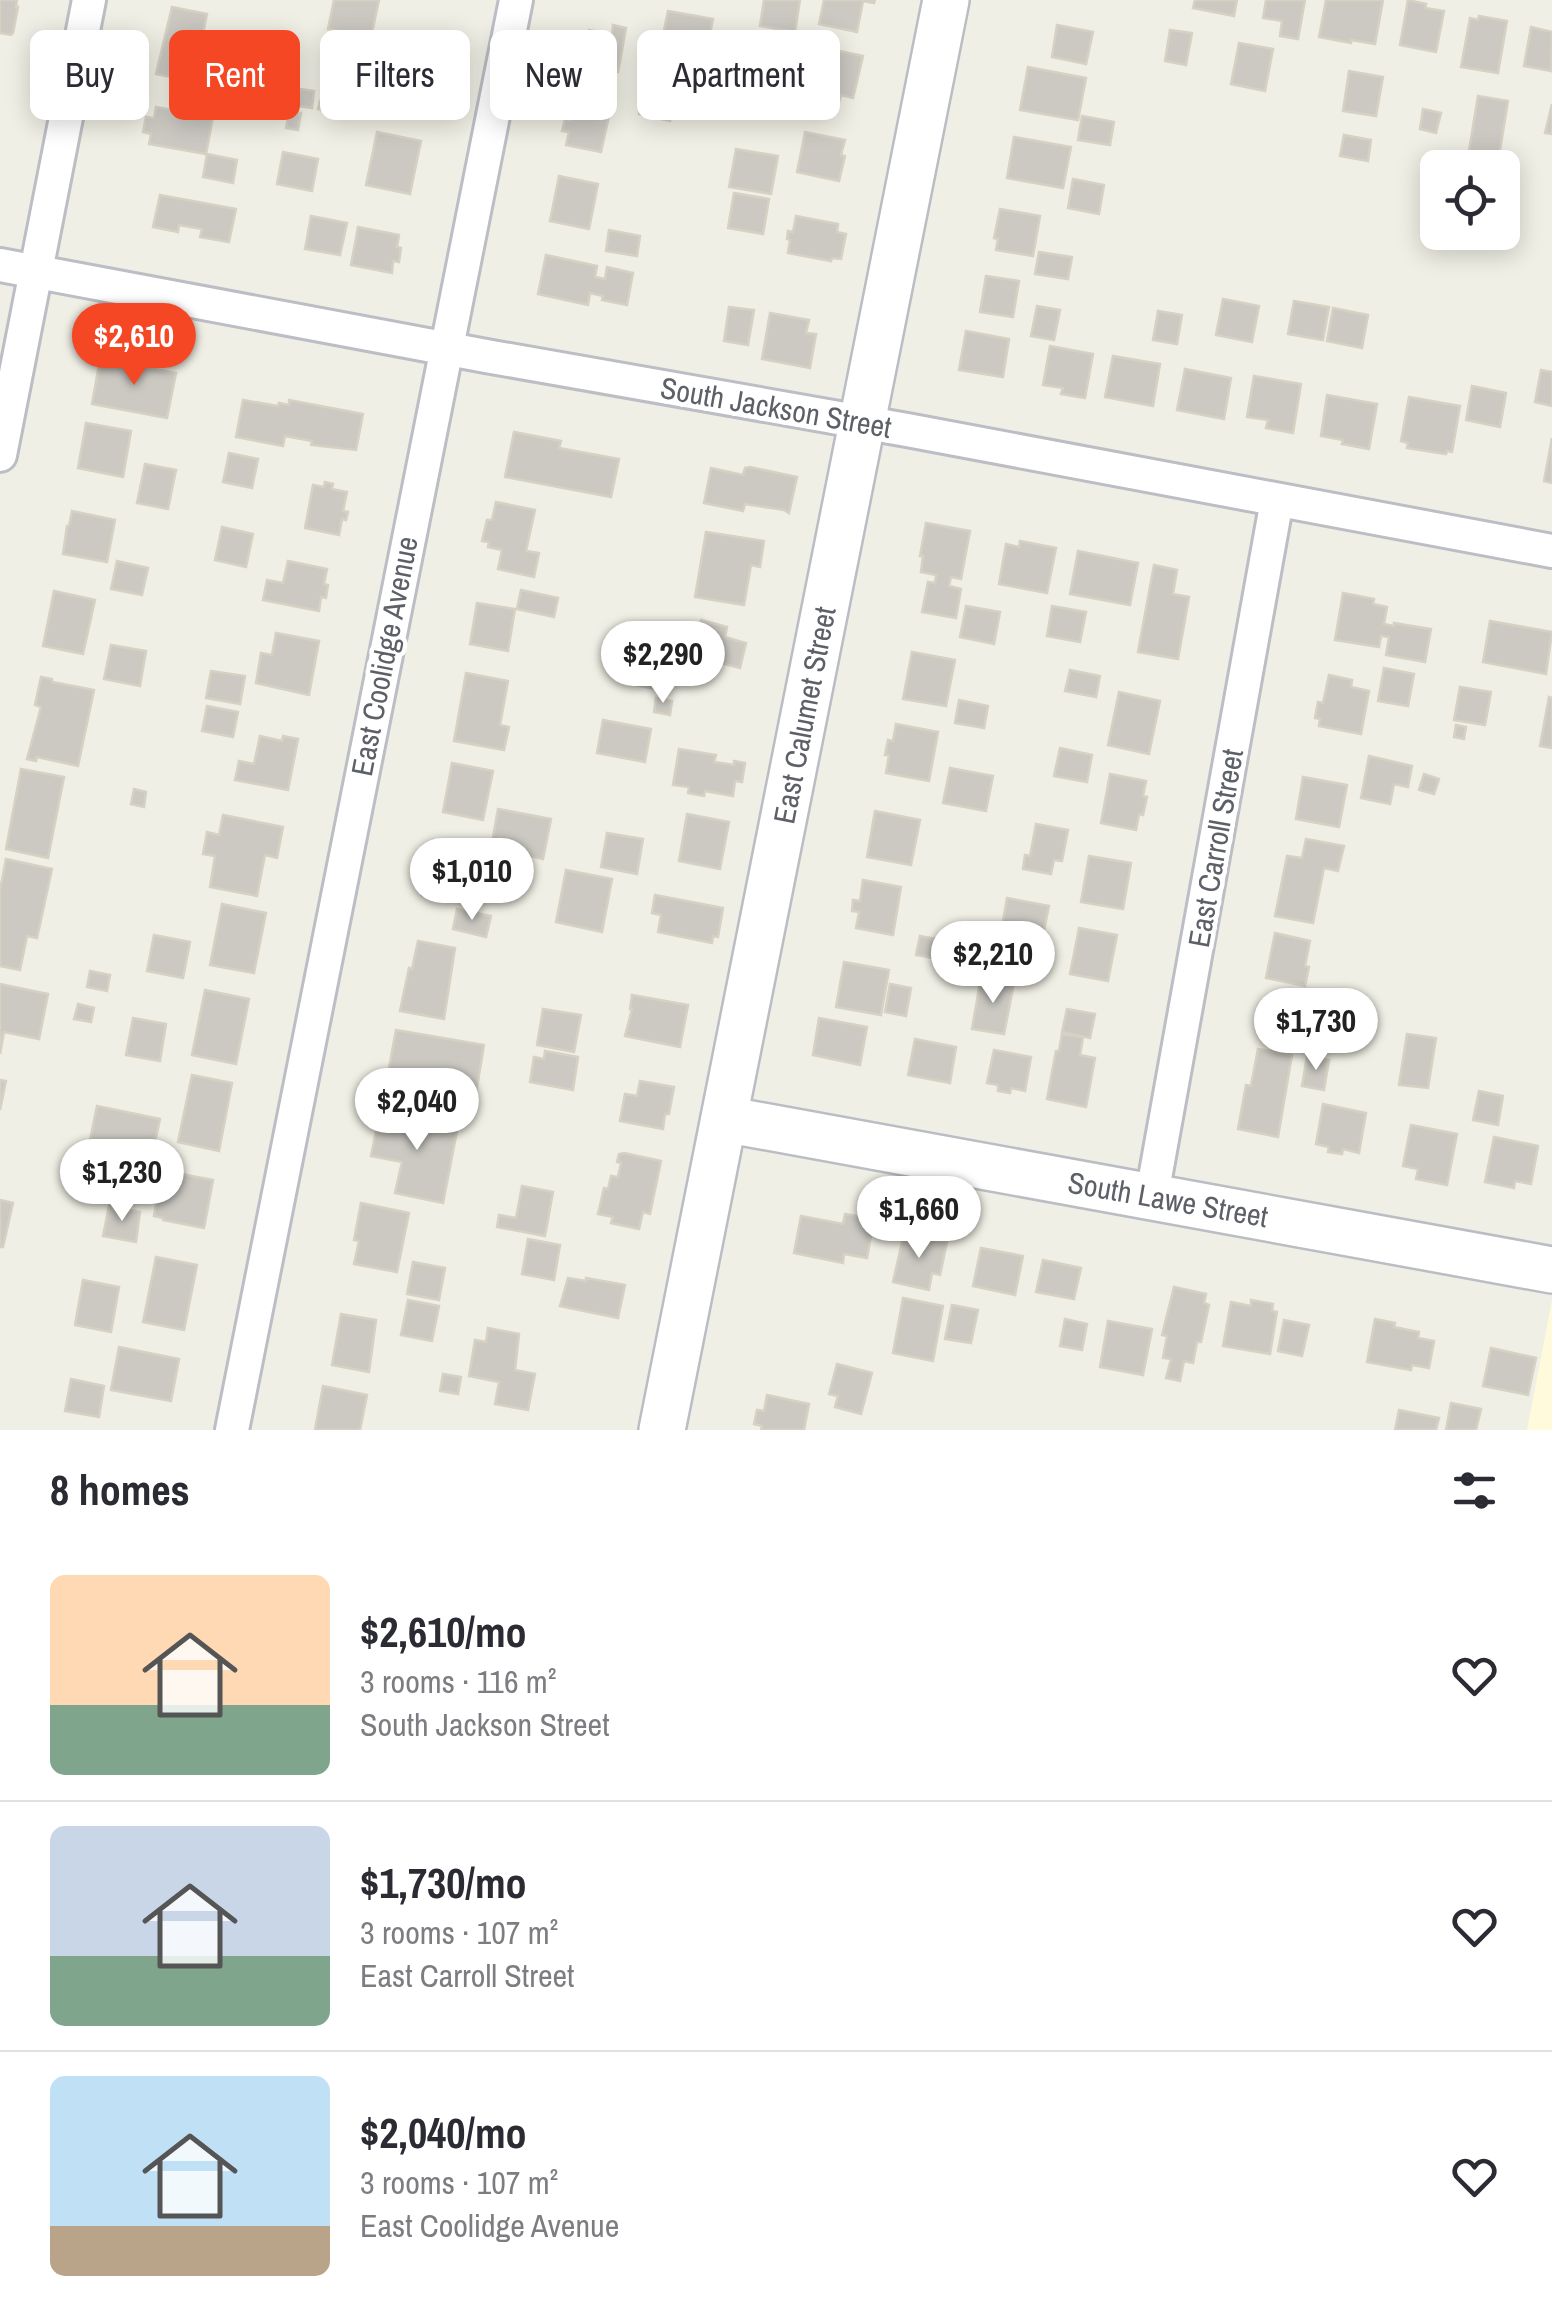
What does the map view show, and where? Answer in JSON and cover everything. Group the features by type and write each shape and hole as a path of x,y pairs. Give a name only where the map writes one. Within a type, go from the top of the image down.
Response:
{"main road":[{"name":"East Calumet Street","path":"662,1430 946,0"},
{"name":"South Lawe Street","path":"724,1119 1552,1270"}],"street":[{"path":"0,455 90,0"},
{"name":"East Coolidge Avenue","path":"232,1430 516,0"},
{"name":"South Jackson Street","path":"0,264 1552,551"},
{"name":"East Carroll Street","path":"1152,1196 1278,500"}],"shaded area":[{"path":"1552,1300 1552,1430 1527,1430"}],"building":[{"path":"0,0 17,0 11,35 0,33"},
{"path":"334,0 379,0 373,30 328,29"},
{"path":"764,0 800,0 795,30 760,26"},
{"path":"824,0 875,0 863,1 857,32 819,24"},
{"path":"1195,0 1237,0 1234,16 1193,8"},
{"path":"1266,0 1305,0 1298,39 1280,36 1282,21 1263,18"},
{"path":"1326,0 1383,0 1375,44 1319,37"},
{"path":"1408,0 1444,11 1436,52 1400,45"},
{"path":"172,7 207,14 204,30 169,30 169,77 156,74"},
{"path":"668,11 713,19 711,30 664,30"},
{"path":"1479,16 1507,21 1498,73 1461,67 1470,18 1478,20"},
{"path":"613,25 626,28 618,72 617,30 612,30"},
{"path":"1057,25 1093,32 1086,64 1052,57"},
{"path":"1531,27 1552,32 1551,71 1524,66"},
{"path":"1170,30 1192,33 1186,65 1165,61"},
{"path":"1239,43 1273,49 1265,91 1231,84"},
{"path":"840,51 863,56 853,98 841,95 840,98"},
{"path":"1028,67 1086,78 1078,120 1020,110"},
{"path":"1349,71 1383,77 1376,116 1343,111"},
{"path":"300,89 314,91 312,108 300,106"},
{"path":"1478,96 1508,101 1500,150 1469,150"},
{"path":"1552,104 1552,134 1545,133"},
{"path":"156,107 169,109 169,120 212,120 206,154 149,144 151,134 143,132 145,120 154,118"},
{"path":"1423,109 1441,113 1436,133 1420,129"},
{"path":"1082,116 1114,122 1110,145 1078,140"},
{"path":"287,120 300,120 298,130 286,128"},
{"path":"565,120 608,120 601,152 566,145 569,132 562,131"},
{"path":"377,132 421,141 410,194 366,185"},
{"path":"805,132 845,140 839,181 797,172"},
{"path":"1344,135 1371,140 1368,161 1340,156"},
{"path":"1014,137 1071,147 1063,188 1007,178"},
{"path":"736,149 778,156 771,194 729,187"},
{"path":"283,152 318,159 312,191 277,184"},
{"path":"207,154 237,160 233,183 203,177"},
{"path":"559,176 598,184 589,229 550,221"},
{"path":"1073,179 1104,185 1099,214 1068,208"},
{"path":"734,193 769,199 763,234 728,228"},
{"path":"160,195 236,209 229,242 200,237 202,229 179,225 178,232 153,227"},
{"path":"1000,209 1040,216 1033,256 996,250 998,239 994,238"},
{"path":"311,216 347,223 340,255 305,249"},
{"path":"796,216 838,224 837,232 846,234 841,259 831,261 788,253 788,231 793,232"},
{"path":"358,227 399,235 399,262 393,261 392,273 351,265"},
{"path":"609,230 640,236 637,256 606,251"},
{"path":"1039,252 1072,257 1068,279 1035,274"},
{"path":"546,255 597,266 595,277 605,279 607,267 633,273 627,305 590,293 588,305 538,294"},
{"path":"986,276 1019,281 1013,317 980,312"},
{"path":"1223,299 1259,306 1252,342 1216,335"},
{"path":"1294,301 1329,307 1323,340 1288,334"},
{"path":"1037,306 1060,310 1054,340 1031,336"},
{"path":"729,307 754,310 748,345 724,341"},
{"path":"1333,308 1368,315 1362,348 1327,341"},
{"path":"1158,311 1182,315 1177,344 1153,340"},
{"path":"770,313 809,320 806,333 816,334 810,368 762,359"},
{"path":"966,331 1009,339 1003,377 959,370"},
{"path":"1050,346 1093,354 1085,398 1061,394 1063,388 1043,385"},
{"path":"1113,356 1160,364 1153,406 1105,397"},
{"path":"100,359 176,373 167,418 92,404"},
{"path":"1185,369 1231,378 1224,419 1177,410"},
{"path":"1541,370 1552,372 1552,406 1535,402"},
{"path":"1254,376 1301,384 1293,433 1266,428 1268,420 1247,417"},
{"path":"1472,386 1506,393 1500,427 1466,420"},
{"path":"1327,395 1377,404 1369,449 1321,436"},
{"path":"1409,397 1460,406 1452,452 1407,448 1408,443 1401,441"},
{"path":"243,400 278,406 289,405 289,400 363,414 356,450 311,445 312,441 285,436 283,446 236,437"},
{"path":"86,423 131,431 123,477 78,468"},
{"path":"514,432 561,441 559,448 619,459 611,497 505,477"},
{"path":"1552,438 1552,483 1544,481"},
{"path":"229,453 258,459 252,488 223,482"},
{"path":"145,464 176,470 168,509 137,503"},
{"path":"711,468 743,475 745,468 797,477 789,513 745,504 743,511 704,503"},
{"path":"325,482 333,484 332,489 347,492 343,511 348,512 346,520 342,519 339,535 305,528 313,485 324,487"},
{"path":"496,502 535,510 526,551 539,553 534,577 498,569 502,550 488,547 489,542 482,541"},
{"path":"72,511 115,520 107,562 63,554"},
{"path":"926,523 970,531 961,579 951,577 949,586 961,589 956,618 922,612 928,582 935,583 936,575 921,572"},
{"path":"222,527 253,534 246,567 215,560"},
{"path":"706,532 764,541 760,567 751,565 744,605 695,597"},
{"path":"1020,541 1056,548 1047,593 999,584 1006,544 1019,547"},
{"path":"1078,551 1138,563 1130,605 1070,594"},
{"path":"117,561 148,568 142,595 111,589"},
{"path":"288,561 327,569 326,598 321,597 319,611 263,600 267,580 283,583"},
{"path":"1154,565 1177,570 1173,594 1189,597 1178,659 1138,652"},
{"path":"521,590 558,598 554,617 517,609"},
{"path":"54,591 95,600 83,654 43,646"},
{"path":"1343,593 1374,599 1373,604 1387,607 1384,624 1431,629 1425,662 1386,655 1389,637 1381,636 1379,647 1335,640"},
{"path":"477,603 515,609 508,651 470,644"},
{"path":"966,606 1000,612 994,644 960,637"},
{"path":"1052,606 1086,612 1080,642 1047,636"},
{"path":"701,620 727,627 725,637 746,643 740,668 666,649 673,623 698,629"},
{"path":"1490,621 1552,632 1546,674 1483,662"},
{"path":"276,633 319,641 309,695 256,683 261,653 272,655"},
{"path":"111,645 146,651 140,686 104,679"},
{"path":"634,650 667,656 660,690 627,683"},
{"path":"912,652 955,660 946,706 903,699"},
{"path":"1384,668 1414,674 1408,706 1378,701"},
{"path":"1070,670 1100,676 1096,697 1065,691"},
{"path":"211,671 245,676 240,704 206,698"},
{"path":"466,673 508,681 500,725 509,727 504,750 454,741"},
{"path":"1329,675 1352,680 1351,687 1369,691 1361,734 1319,726 1320,719 1315,718 1318,702 1323,703"},
{"path":"41,677 94,690 78,766 37,757 36,761 27,759 41,707 35,705"},
{"path":"1460,687 1491,692 1485,725 1454,720"},
{"path":"1119,692 1160,701 1149,754 1108,745"},
{"path":"1549,697 1552,698 1552,748 1540,746"},
{"path":"656,698 672,701 670,715 654,712"},
{"path":"959,700 988,706 984,728 955,723"},
{"path":"207,706 238,712 233,737 202,731"},
{"path":"603,720 651,729 645,762 597,753"},
{"path":"896,724 938,732 929,781 886,773 888,740 893,741"},
{"path":"1456,725 1466,727 1464,739 1454,737"},
{"path":"260,736 282,741 283,736 298,739 288,790 235,780 239,761 254,764"},
{"path":"1060,748 1092,755 1087,782 1054,776"},
{"path":"679,749 716,755 714,762 745,763 742,782 735,781 733,796 705,791 704,796 688,793 689,787 673,785"},
{"path":"1369,756 1412,766 1408,787 1394,784 1390,804 1361,798"},
{"path":"452,763 493,771 483,820 443,812"},
{"path":"950,768 993,776 986,811 943,803"},
{"path":"21,769 64,777 48,858 6,849"},
{"path":"1110,774 1146,781 1143,796 1147,797 1136,830 1101,823"},
{"path":"1424,774 1439,779 1434,794 1419,790"},
{"path":"1303,777 1347,785 1339,827 1296,819"},
{"path":"134,789 146,792 144,807 131,804"},
{"path":"498,809 551,819 543,859 491,848"},
{"path":"875,811 920,820 911,865 867,857"},
{"path":"687,814 729,822 720,869 679,861"},
{"path":"223,815 283,827 277,858 265,855 257,896 210,887 215,856 203,854 207,832 219,835"},
{"path":"1036,824 1068,830 1062,861 1054,860 1051,874 1023,869 1025,855 1030,856"},
{"path":"607,833 643,839 637,874 601,867"},
{"path":"1306,839 1344,846 1338,871 1324,868 1313,923 1275,916 1287,856 1302,858"},
{"path":"430,853 469,860 461,902 422,895"},
{"path":"1089,856 1131,863 1123,909 1081,902"},
{"path":"6,859 52,869 37,938 27,936 20,970 0,966 0,890"},
{"path":"566,870 612,879 602,932 556,922"},
{"path":"863,880 901,887 893,935 856,928 859,912 852,911 853,900 860,901"},
{"path":"655,895 723,908 718,937 713,936 712,943 658,932 661,915 652,913"},
{"path":"1007,898 1049,906 1043,935 1002,927"},
{"path":"222,904 266,913 254,973 210,965"},
{"path":"457,909 491,916 486,937 453,929"},
{"path":"1079,928 1117,935 1108,981 1070,974"},
{"path":"1275,933 1310,941 1305,986 1266,978"},
{"path":"154,935 190,942 183,978 147,971"},
{"path":"920,936 947,941 944,960 916,955"},
{"path":"418,941 455,948 444,1019 400,1011"},
{"path":"844,962 889,970 881,1015 836,1007"},
{"path":"90,971 110,975 107,991 87,987"},
{"path":"981,977 1014,983 1004,1034 972,1029"},
{"path":"0,984 48,994 39,1039 4,1032 0,1054"},
{"path":"890,984 911,988 906,1016 885,1012"},
{"path":"1309,989 1335,995 1330,1016 1305,1010"},
{"path":"205,990 249,999 236,1064 192,1055"},
{"path":"632,995 688,1005 680,1047 625,1036"},
{"path":"78,1004 94,1008 91,1022 74,1019"},
{"path":"543,1009 581,1015 574,1052 537,1045"},
{"path":"1067,1009 1095,1014 1090,1038 1062,1032"},
{"path":"133,1018 166,1024 160,1061 126,1055"},
{"path":"819,1018 867,1027 860,1065 813,1055"},
{"path":"1292,1026 1304,1029 1302,1042 1290,1039"},
{"path":"396,1030 484,1045 473,1111 419,1102 422,1079 388,1074"},
{"path":"1062,1034 1083,1037 1080,1055 1095,1058 1086,1107 1047,1099"},
{"path":"1407,1034 1436,1038 1428,1088 1399,1085"},
{"path":"915,1039 956,1047 950,1083 908,1075"},
{"path":"1258,1049 1292,1055 1278,1137 1238,1129"},
{"path":"994,1050 1031,1057 1025,1091 998,1091 998,1085 987,1083"},
{"path":"545,1051 578,1057 573,1090 530,1082 534,1057 544,1059"},
{"path":"1307,1056 1329,1060 1324,1090 1302,1086"},
{"path":"192,1075 232,1083 219,1151 178,1142"},
{"path":"0,1080 6,1081 0,1110"},
{"path":"640,1081 674,1087 663,1129 620,1121 625,1094 637,1096"},
{"path":"1479,1091 1503,1096 1498,1125 1473,1120"},
{"path":"1323,1104 1366,1113 1359,1153 1343,1149 1342,1154 1328,1152 1329,1147 1316,1144"},
{"path":"97,1106 160,1119 153,1152 90,1140"},
{"path":"380,1111 458,1126 443,1203 395,1193 402,1162 371,1156"},
{"path":"1411,1125 1457,1134 1447,1185 1416,1179 1418,1169 1403,1166"},
{"path":"1494,1137 1538,1146 1531,1184 1515,1181 1514,1188 1485,1182"},
{"path":"619,1154 661,1161 650,1214 643,1212 639,1229 611,1223 613,1217 598,1214 604,1188 608,1189 611,1176 618,1177"},
{"path":"171,1172 213,1180 204,1228 154,1216 161,1174 171,1176"},
{"path":"522,1186 553,1192 545,1236 497,1227 499,1215 516,1218"},
{"path":"0,1200 13,1203 3,1247 0,1247"},
{"path":"361,1203 409,1213 397,1272 354,1264"},
{"path":"109,1206 140,1212 136,1242 103,1236"},
{"path":"845,1214 874,1219 867,1258 844,1254 843,1263 794,1253 801,1216 843,1224"},
{"path":"904,1233 947,1242 940,1275 932,1273 929,1290 893,1282"},
{"path":"528,1239 560,1245 554,1280 522,1274"},
{"path":"981,1248 1023,1256 1015,1295 973,1286"},
{"path":"156,1257 197,1265 184,1330 143,1322"},
{"path":"1043,1260 1081,1268 1074,1299 1036,1292"},
{"path":"413,1262 445,1268 439,1300 407,1294"},
{"path":"568,1278 625,1285 618,1318 560,1306"},
{"path":"83,1280 119,1287 111,1332 75,1325"},
{"path":"1174,1287 1206,1294 1204,1303 1209,1305 1193,1363 1184,1361 1180,1381 1166,1378 1171,1359 1163,1358 1167,1336 1162,1335"},
{"path":"903,1298 943,1306 933,1361 893,1353"},
{"path":"408,1300 439,1306 432,1341 401,1335"},
{"path":"1251,1300 1273,1304 1272,1311 1277,1312 1270,1354 1223,1346 1231,1302 1251,1306"},
{"path":"952,1305 978,1310 971,1343 945,1339"},
{"path":"341,1314 376,1320 369,1372 332,1365"},
{"path":"1065,1319 1087,1324 1082,1350 1060,1346"},
{"path":"1375,1319 1395,1323 1394,1327 1419,1332 1418,1338 1434,1341 1429,1368 1412,1365 1411,1370 1367,1362"},
{"path":"1284,1320 1309,1325 1302,1356 1278,1351"},
{"path":"1108,1321 1152,1329 1143,1375 1100,1367"},
{"path":"488,1328 519,1334 515,1370 535,1374 528,1410 495,1404 499,1382 469,1376 475,1340 486,1342"},
{"path":"119,1347 179,1359 171,1401 111,1390"},
{"path":"1491,1348 1536,1358 1528,1395 1483,1386"},
{"path":"837,1364 872,1373 861,1414 835,1407 838,1396 829,1394"},
{"path":"443,1374 461,1377 458,1394 440,1391"},
{"path":"71,1379 104,1386 99,1417 65,1411"},
{"path":"323,1386 367,1395 360,1430 315,1430"},
{"path":"767,1395 809,1404 804,1430 761,1430 762,1426 754,1424 757,1410 764,1411"},
{"path":"1451,1403 1481,1409 1476,1430 1446,1430"},
{"path":"1399,1410 1439,1418 1436,1430 1395,1430"}]}
